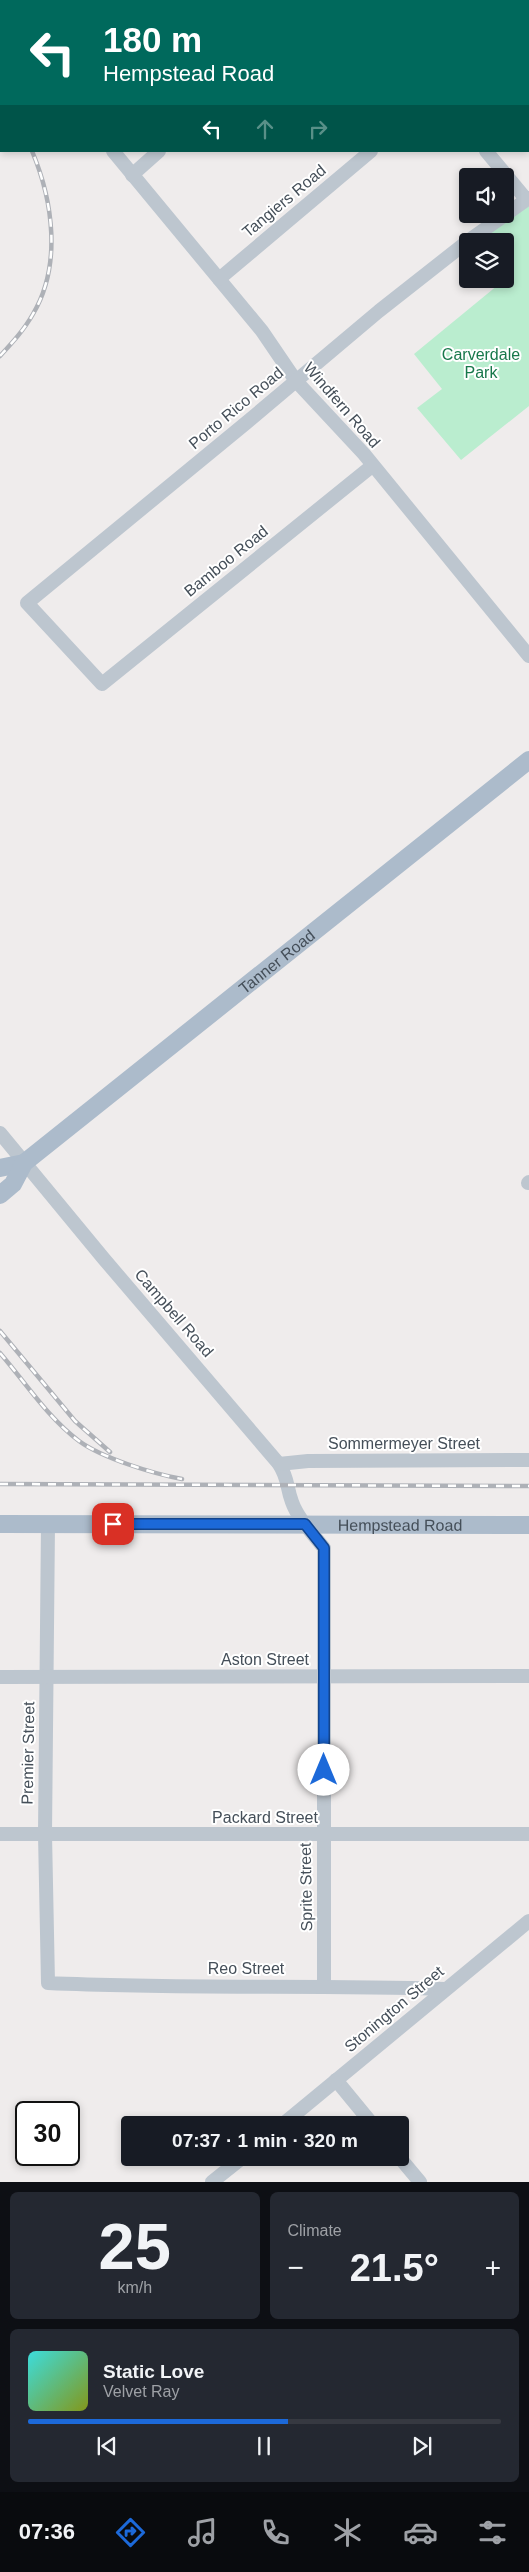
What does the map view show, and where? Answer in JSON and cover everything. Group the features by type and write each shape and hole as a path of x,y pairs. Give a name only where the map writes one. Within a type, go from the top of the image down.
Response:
{"main road":[{"name":"Tanner Road","path":"24,1163 529,760"},
{"path":"0,1168 24,1163"},
{"path":"0,1195 13,1184 24,1163"},
{"name":"Hempstead Road","path":"0,1524 529,1525"}],"street":[{"name":"Windfern Road","path":"114,152 262,331 296,381 315,404 364,454 529,656"},
{"path":"132,175 158,152"},
{"name":"Tangiers Road","path":"219,279 370,152"},
{"path":"487,152 527,199"},
{"name":"Porto Rico Road","path":"479,233 527,199"},
{"name":"Porto Rico Road","path":"102,684 27,603 379,311 459,248"},
{"name":"Bamboo Road","path":"102,684 372,466"},
{"name":"Campbell Road","path":"0,1133 279,1464 287,1476 292,1501 305,1524"},
{"name":"Sommermeyer Street","path":"279,1464 308,1461 529,1460"},
{"name":"Premier Street","path":"48,1524 45,1834 48,1983"},
{"name":"Sprite Street","path":"305,1524 324,1548 322,1834 324,1985"},
{"name":"Aston Street","path":"0,1677 529,1676"},
{"name":"Packard Street","path":"0,1834 529,1834"},
{"name":"Stonington Street","path":"293,2116 529,1921"},
{"name":"Reo Street","path":"48,1983 140,1987 324,1985 446,1990"},
{"path":"336,2080 366,2116"},
{"path":"212,2182 232,2166"},
{"path":"407,2166 420,2182"}],"green space":[{"name":"Carverdale Park","path":"529,206 529,406 461,460 417,408 442,389 414,354 494,288 514,288 514,233 487,233 502,223 514,223 514,216"}],"railway":[{"path":"0,356 22,331 33,314 42,295 48,275 51,254 49,212 45,191 32,152"},
{"path":"0,1331 75,1421 110,1452"},
{"path":"0,1353 47,1411 79,1441 129,1465 182,1479"},
{"path":"0,1484 529,1486"}],"route":[{"path":"113,1524 305,1524 324,1548 324,1770"}]}
